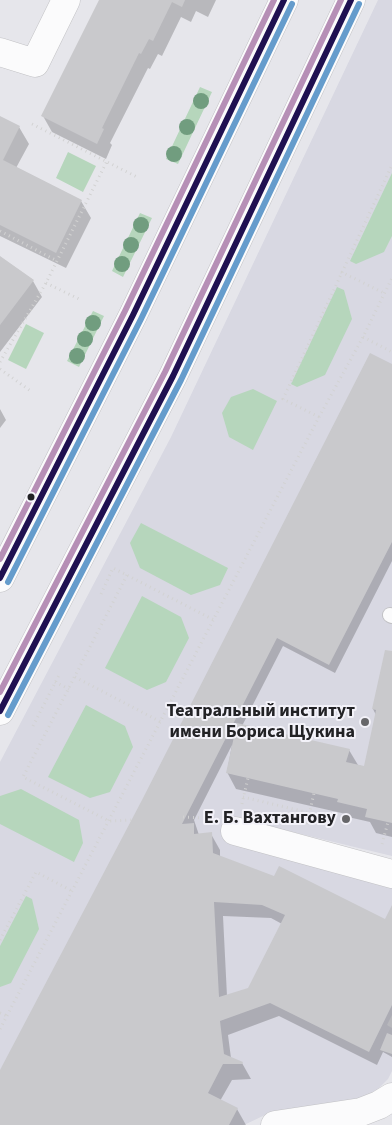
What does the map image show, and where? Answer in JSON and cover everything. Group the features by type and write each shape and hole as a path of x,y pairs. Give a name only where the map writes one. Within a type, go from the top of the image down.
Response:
{"main road":[{"path":"0,52 35,63 66,0"},
{"path":"0,578 134,314 284,0"},
{"path":"0,711 174,376 351,0"},
{"path":"235,831 392,874"},
{"path":"275,1125 361,1112 379,1105 392,1097"}],"path":[{"path":"32,124 139,178"},
{"path":"0,362 46,283 107,161"},
{"path":"319,418 283,399 392,165"},
{"path":"0,231 57,261"},
{"path":"341,272 384,293"},
{"path":"0,1029 363,337 392,278"},
{"path":"46,283 79,300"},
{"path":"363,337 392,352"},
{"path":"0,369 32,392"},
{"path":"101,594 114,568 214,620"},
{"path":"127,575 23,777 109,822 131,820"},
{"path":"33,726 59,675"},
{"path":"75,677 161,722"},
{"path":"55,682 69,689"},
{"path":"243,797 310,813"},
{"path":"0,940 36,872 72,891"},
{"path":"0,1013 7,1016"}],"shaded area":[{"path":"378,0 392,0 392,856 230,817 225,838 392,885 392,1015 387,1025 392,1028 392,1071 388,1079 374,1093 361,1100 265,1115 244,1125 0,1125 0,762 171,437"}],"green space":[{"path":"200,87 212,92 178,164 166,159"},
{"path":"68,152 96,166 83,192 56,178"},
{"path":"392,173 392,236 384,252 356,264 350,261"},
{"path":"140,213 152,218 123,277 112,271"},
{"path":"337,287 344,290 352,319 325,375 297,387 291,384"},
{"path":"93,311 104,316 79,367 67,361"},
{"path":"26,324 44,333 26,369 8,360"},
{"path":"253,389 277,401 253,450 229,437 222,413 231,397"},
{"path":"141,523 228,568 220,585 191,595 140,568 130,543"},
{"path":"142,596 181,617 189,638 166,682 147,690 105,668"},
{"path":"86,705 125,726 133,747 110,792 90,798 48,777"},
{"path":"21,789 79,820 83,843 74,862 0,824 0,796"},
{"path":"26,896 32,899 39,929 11,983 0,987 0,946"}],"building":[{"path":"99,0 185,0 182,7 172,2 153,41 149,39 141,54 139,53 102,128 104,129 97,144 41,116"},
{"path":"0,116 20,126 3,160 82,200 56,253 0,225"},
{"path":"0,256 34,280 0,325"},
{"path":"370,353 392,364 392,542 329,665 277,638 182,824 194,823 194,834 212,832 213,853 274,876 279,866 385,919 392,905 392,1005 369,1052 270,1003 220,1021 224,1054 243,1062 242,1064 223,1064 208,1093 238,1108 229,1125 0,1125 0,1070 142,800","holes":["214,902 262,905 285,915 248,988 219,997"]},
{"path":"385,650 392,651 392,823 365,817 367,809 337,802 338,799 226,773 237,723 350,749 346,762 364,766 376,710 372,709"},
{"path":"387,1033 392,1035 392,1054 380,1050"}],"transit line":[{"path":"0,559 125,311 274,0"},
{"path":"0,578 133,315 284,0"},
{"path":"0,692 165,372 341,0"},
{"path":"0,711 173,376 351,0"},
{"path":"8,582 141,319 292,4"},
{"path":"8,715 181,380 359,4"}],"place":[{"name":"Театральный институт имени Бориса Щукина","path":"365,722"},
{"name":"Е. Б. Вахтангову","path":"346,819"}]}
